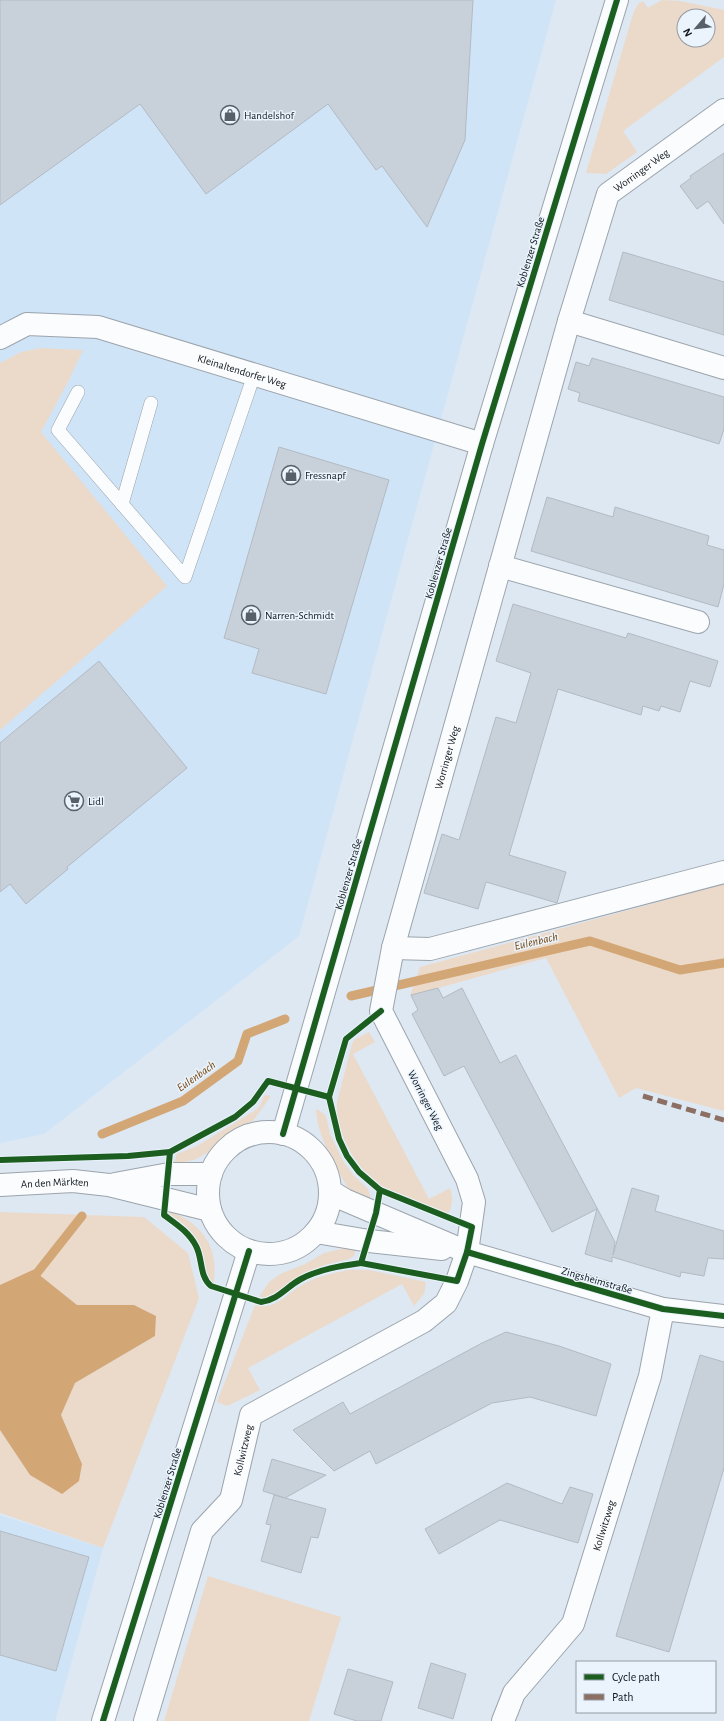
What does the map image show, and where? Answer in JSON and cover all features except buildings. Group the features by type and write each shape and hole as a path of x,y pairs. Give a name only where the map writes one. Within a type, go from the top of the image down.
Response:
{"street":[{"name":"Koblenzer Straße","path":"283,1134 482,444 617,0"},
{"name":"Worringer Weg","path":"467,1252 472,1227 474,1202 467,1179 381,1012 391,957 569,321 608,194 724,110"},
{"path":"569,321 724,368"},
{"name":"Kleinaltendorfer Weg","path":"0,338 27,324 98,327 482,444"},
{"path":"500,566 698,622"},
{"path":"391,957 430,949 724,872"},
{"path":"265,1132 283,1134 301,1141 316,1154 326,1171 330,1191 329,1205 324,1220 316,1232 303,1244 286,1252 267,1254 249,1251 232,1242 218,1228 210,1210 208,1192 211,1174 219,1158 231,1145 247,1136 265,1132"},
{"name":"An den Märkten","path":"109,1185 169,1174 211,1174"},
{"name":"An den Märkten","path":"0,1185 73,1182 109,1185 210,1210"},
{"name":"Zingsheimstraße","path":"330,1191 345,1200 467,1252 664,1309 724,1316"},
{"name":"Zingsheimstraße","path":"316,1232 369,1241 467,1252"},
{"name":"Koblenzer Straße","path":"103,1721 249,1251"},
{"name":"Kollwitzweg","path":"145,1721 202,1531 231,1500 251,1415 424,1321 446,1303 457,1281 467,1252"},
{"name":"Kollwitzweg","path":"503,1721 514,1693 573,1624 650,1376 664,1309"}],"lane":[{"path":"78,392 58,430 185,577 254,375"},
{"path":"122,504 151,402"}],"shaded area":[{"path":"0,0 556,0 299,936 44,1134 0,1143"},
{"path":"662,0 680,1 714,8 676,8 676,48 716,48 716,8 724,10 724,57 623,131 637,152 606,174 586,173 633,14 638,4 643,1 648,8"},
{"path":"41,348 83,350 68,382 41,432 167,586 0,730 0,363 21,352"},
{"path":"724,884 724,1111 636,1088 619,1098 546,958 410,996 420,967"},
{"path":"369,1032 375,1042 353,1054 429,1199 450,1188 452,1201 448,1214 384,1188 363,1170 352,1155 344,1139 337,1117 337,1102 352,1044 354,1040"},
{"path":"266,1095 271,1096 253,1121 226,1136 207,1153 194,1160 174,1164 177,1154 197,1146 256,1110"},
{"path":"317,1109 325,1115 330,1134 343,1161 353,1175 368,1189 371,1199 370,1203 351,1191 346,1185 323,1140 317,1120"},
{"path":"170,1211 193,1224 205,1236 212,1252 214,1264 214,1283 207,1276 204,1258 199,1244 187,1227 169,1215"},
{"path":"0,1212 144,1217 188,1253 199,1298 103,1548 0,1513 0,1430 30,1475 82,1464 61,1415 75,1383 155,1336 156,1316 134,1305 77,1305 37,1273 0,1290"},
{"path":"345,1248 356,1249 354,1256 349,1259 325,1265 304,1273 266,1298 259,1297 269,1282 280,1274 305,1264 324,1253"},
{"path":"349,1270 369,1270 426,1282 424,1294 414,1306 402,1284 248,1368 260,1390 227,1406 217,1402 255,1305 269,1306 281,1300 309,1281 326,1275"},
{"path":"37,1273 77,1305 134,1305 156,1316 155,1336 75,1383 61,1415 82,1464 79,1481 62,1494 30,1475 0,1430 0,1290"},
{"path":"0,1515 103,1548 55,1721 0,1721"},
{"path":"208,1576 341,1617 309,1721 164,1721"}],"waterway":[{"name":"Eulenbach","path":"351,996 590,941 680,970 724,963"},
{"name":"Eulenbach","path":"102,1134 183,1101 238,1061 247,1034 285,1019"},
{"name":"Eulenbach","path":"0,1290 37,1273 82,1216"}],"marked path":[{"path":"643,1096 724,1120"}],"cycle path":[{"path":"283,1134 482,444 617,0"},
{"path":"361,1263 457,1281 467,1252 472,1227 380,1190 359,1172 347,1156 339,1139 329,1097 346,1039 381,1011"},
{"path":"0,1160 128,1156 170,1152 235,1117 253,1102 268,1081 329,1097"},
{"path":"170,1152 164,1215 182,1229 193,1241 198,1251 203,1272 207,1282 211,1286 261,1302 272,1299 296,1282 315,1273 323,1270 361,1263 376,1213 380,1190"},
{"path":"103,1721 249,1251"},
{"path":"467,1252 663,1309 724,1316"}],"place":[{"name":"Handelshof","path":"230,115"},
{"name":"Fressnapf","path":"291,475"},
{"name":"Narren-Schmidt","path":"251,615"},
{"name":"Lidl","path":"74,801"}]}
